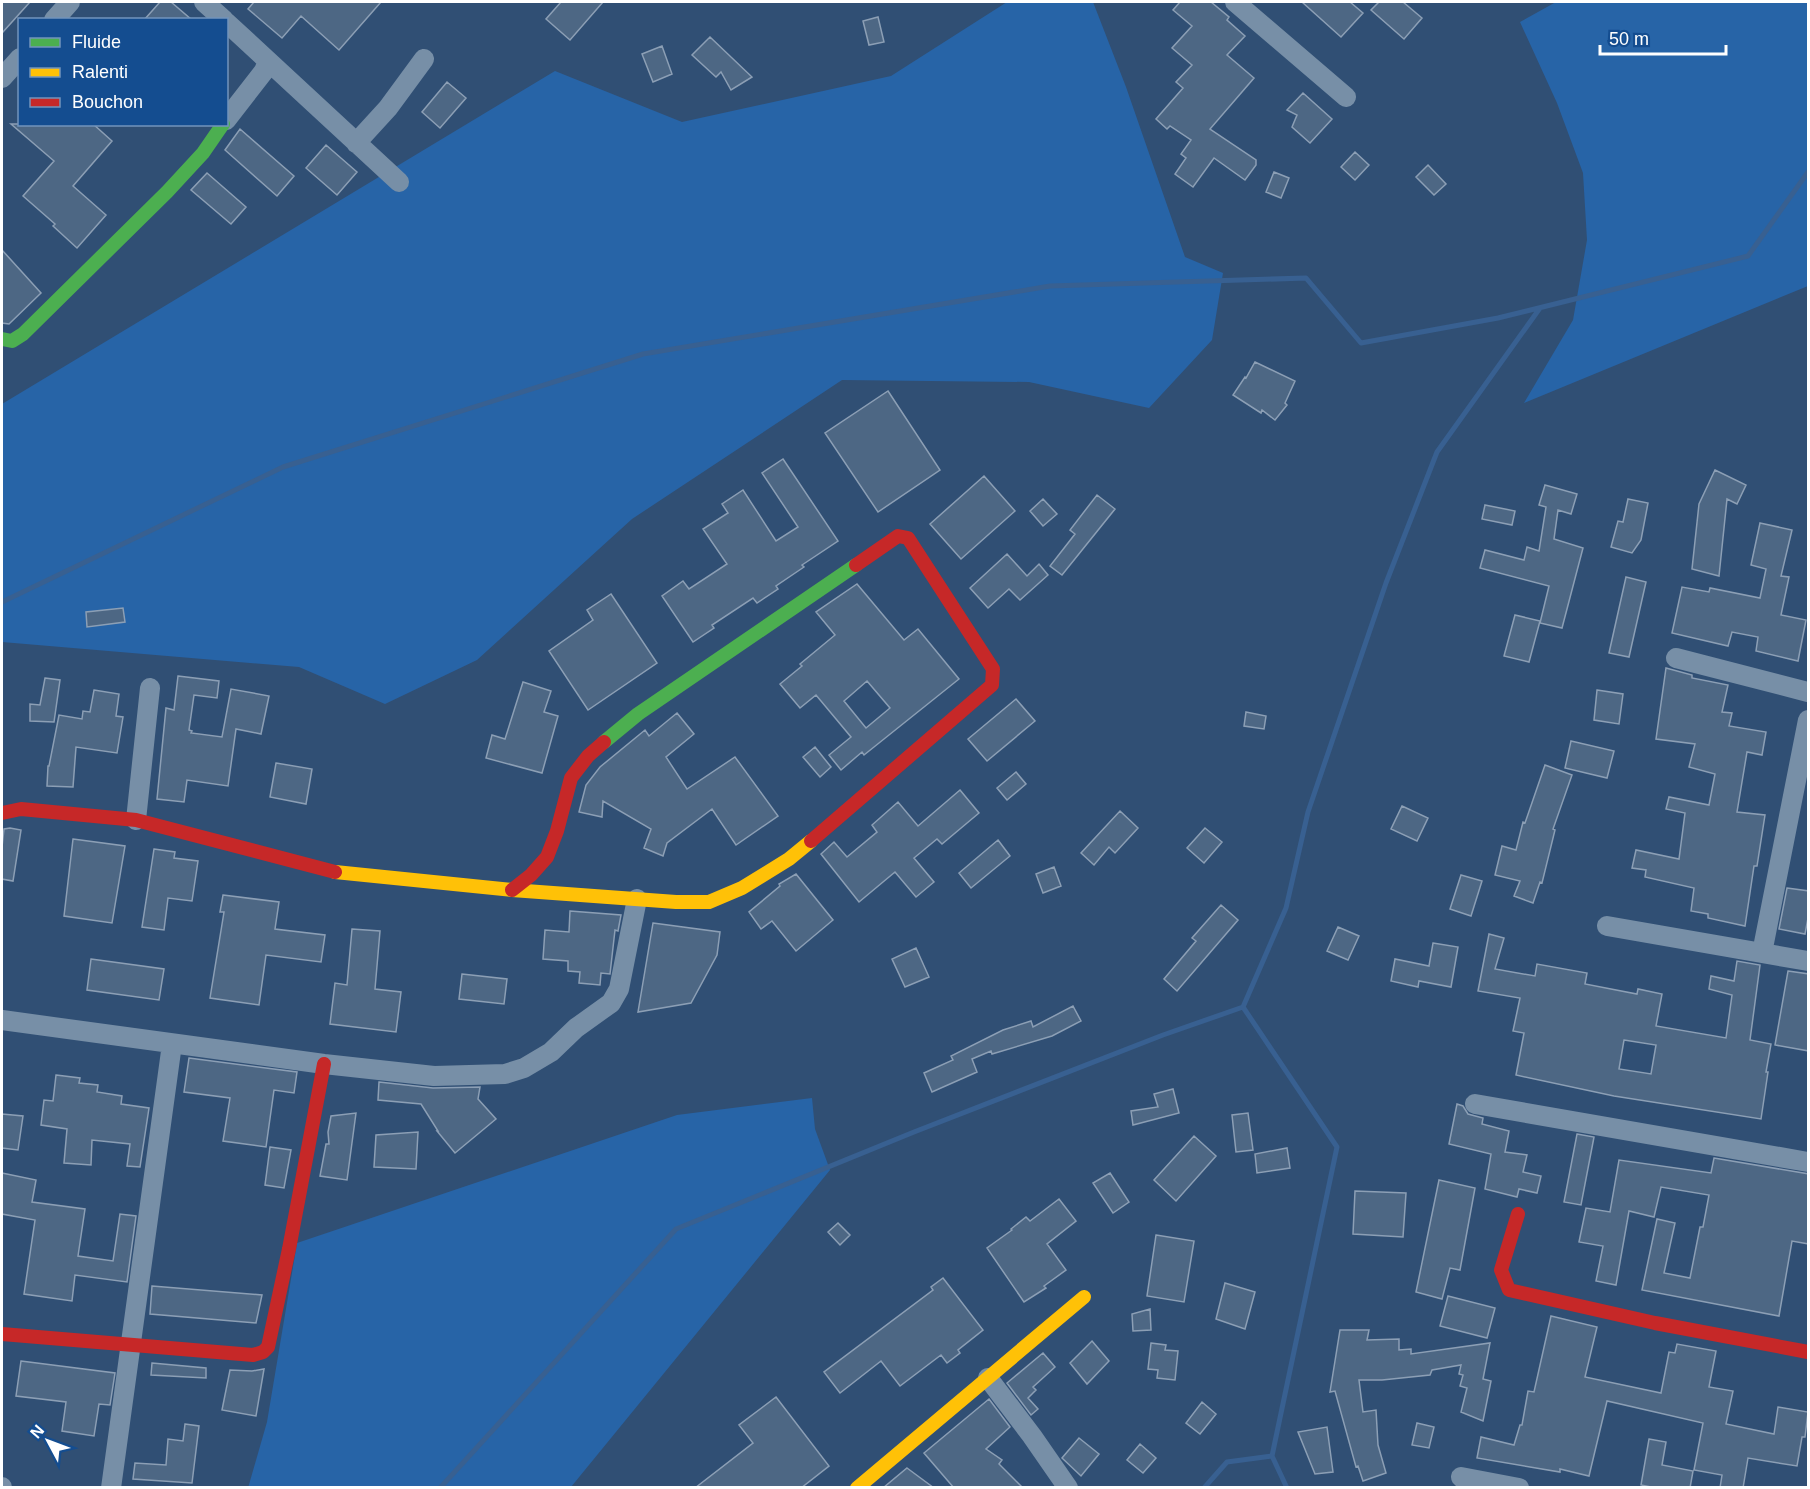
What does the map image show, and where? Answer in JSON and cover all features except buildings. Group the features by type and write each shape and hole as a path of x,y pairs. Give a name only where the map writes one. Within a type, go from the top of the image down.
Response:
{"street":[{"path":"56,18 70,2"},
{"path":"204,2 222,18"},
{"path":"1235,2 1346,97"},
{"path":"228,24 399,183"},
{"path":"356,142 388,108 424,59"},
{"path":"2,78 18,60"},
{"path":"228,117 264,71 268,61"},
{"path":"2,339 12,341 23,334 167,192 203,153 222,126"},
{"path":"2,813 21,809 136,820 343,874 512,890 676,902 709,902 742,888 789,859 992,685 993,669 908,538 898,536 638,714 588,756 571,778 557,831 547,857 531,875 512,890"},
{"path":"1676,658 1809,692"},
{"path":"136,820 150,688"},
{"path":"1762,953 1809,720"},
{"path":"2,1020 324,1064 434,1076 505,1074 524,1068 551,1052 576,1028 610,1003 619,989 637,899"},
{"path":"1607,926 1809,961"},
{"path":"111,1488 172,1044"},
{"path":"2,1334 253,1355 263,1352 268,1347 289,1249 324,1064"},
{"path":"1475,1104 1809,1162"},
{"path":"1518,1214 1501,1270 1509,1290 1655,1323 1809,1352"},
{"path":"858,1488 1084,1297"},
{"path":"988,1378 1068,1488"},
{"path":"1461,1477 1519,1488"}],"shaded area":[{"path":"1007,2 1093,2 1126,87 1185,257 1223,273 1212,340 1149,408 1029,382 842,380 632,519 477,660 385,704 299,667 2,642 2,404 555,71 682,122 891,76"},
{"path":"1556,2 1808,2 1808,286 1524,403 1573,320 1587,240 1583,173 1557,103 1520,22"},
{"path":"812,1098 815,1129 830,1170 571,1487 248,1488 267,1422 297,1243 677,1115"}],"waterway":[{"path":"2,602 283,467 643,354 1050,286 1306,278 1361,343 1498,318 1748,256 1808,172"},
{"path":"1287,1488 1272,1456 1337,1147 1243,1007 1286,908 1308,812 1386,583 1437,452 1540,308"},
{"path":"440,1488 676,1229 914,1132 1163,1035 1243,1007"},
{"path":"1204,1488 1227,1462 1272,1456"}],"traffic: fast":[{"path":"2,339 12,341 23,334 167,192 203,153 222,126"},
{"path":"604,742 638,714 856,565"}],"traffic: slow":[{"path":"335,872 512,890 676,902 709,902 742,888 789,859 811,841"},
{"path":"857,1488 1084,1297"}],"traffic: jam":[{"path":"811,841 992,685 993,669 908,538 898,536 856,565"},
{"path":"512,890 531,875 547,857 557,831 571,778 588,756 604,742"},
{"path":"2,813 21,809 136,820 335,872"},
{"path":"2,1334 253,1355 263,1352 268,1347 289,1249 324,1064"},
{"path":"1518,1214 1501,1270 1509,1290 1655,1323 1808,1352"}]}
